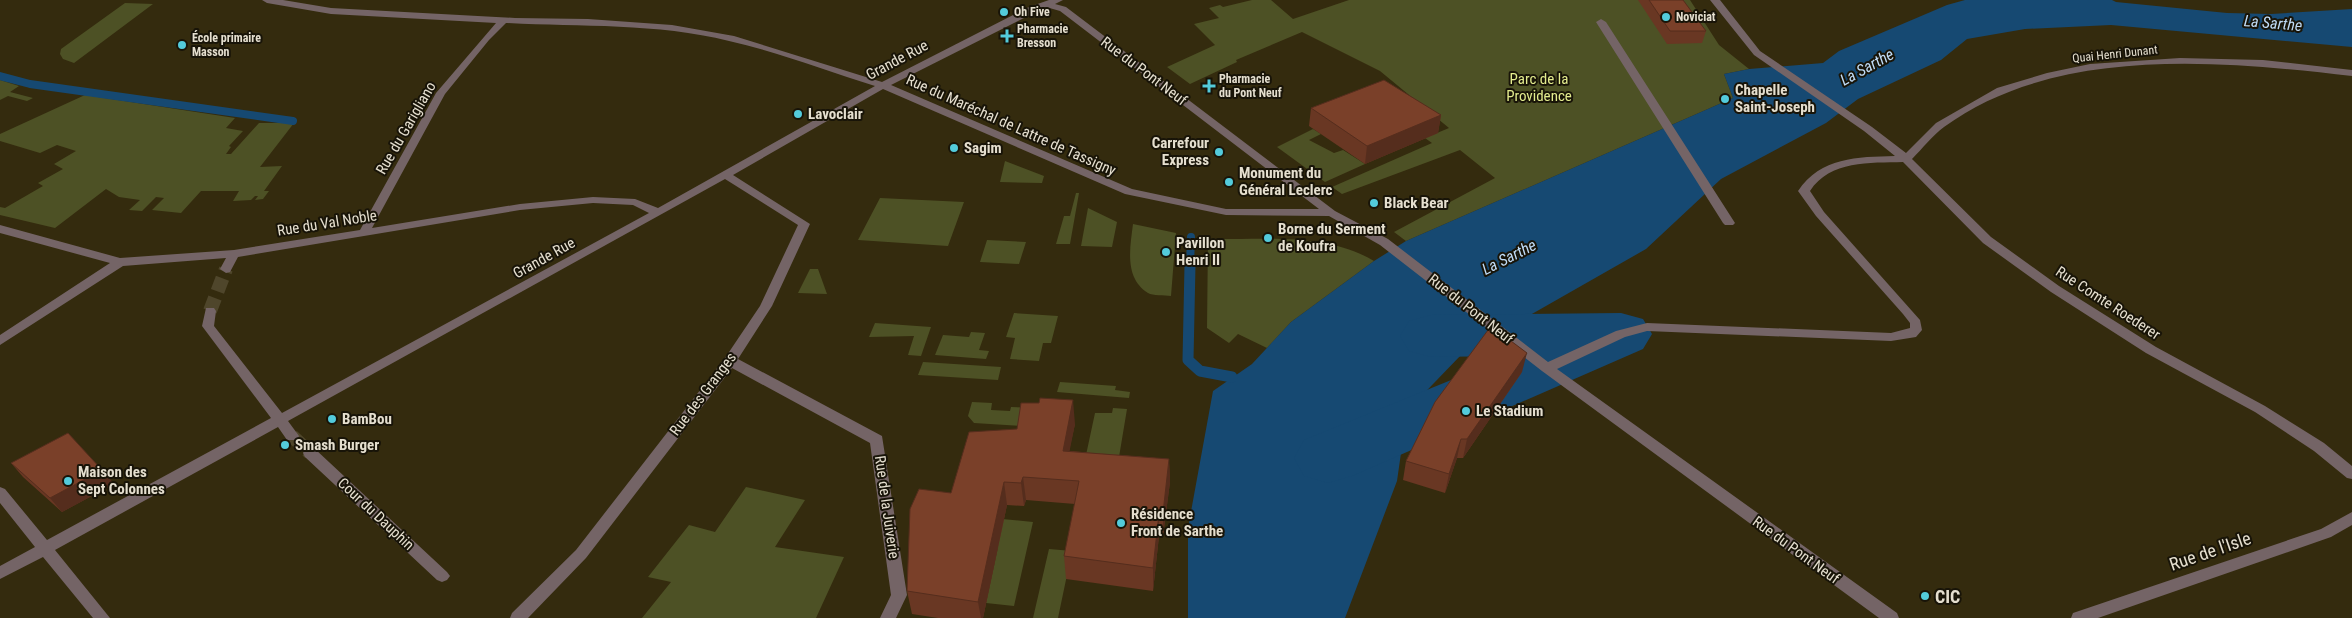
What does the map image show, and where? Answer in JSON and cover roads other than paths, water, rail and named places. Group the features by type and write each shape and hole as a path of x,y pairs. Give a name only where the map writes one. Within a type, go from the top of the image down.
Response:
{"street":[{"name":"Rue du Maréchal de Lattre de Tassigny","path":"267,0 331,11 616,24 672,28 731,38 883,85 1129,192 1226,212 1331,214"},
{"name":"Rue Comte Roederer","path":"1715,0 1757,53 1868,129 1906,160 1987,240 2055,289 2151,350 2260,409 2318,447 2352,474"},
{"name":"Grande Rue","path":"0,573 658,214 883,85 1032,9 1054,2"},
{"name":"Rue du Pont Neuf","path":"1054,2 1331,214 1384,242 1547,368 1890,618"},
{"name":"Rue du Garigliano","path":"363,234 441,93 486,38 504,20"},
{"path":"1602,22 1729,223"},
{"name":"Quai Henri Dunant","path":"1906,160 1940,125 2001,90 2050,75 2090,67 2180,61 2263,63 2352,73"},
{"path":"1547,368 1621,334 1647,327 1891,338 1911,334 1916,330 1916,323 1908,311 1820,214 1804,191 1815,175 1838,165 1860,160 1906,160"},
{"name":"Rue des Granges","path":"518,618 581,554 730,361 766,306 804,224 726,175"},
{"name":"Rue du Val Noble","path":"0,229 120,262 234,254 520,207 593,200 635,202 658,214"},
{"path":"226,269 234,254"},
{"path":"0,341 120,262"},
{"path":"210,311 208,326 278,421 292,436"},
{"name":"Rue de la Juiverie","path":"730,361 877,440 899,595 888,618"},
{"name":"Cour du Dauphin","path":"310,453 442,576"},
{"path":"0,492 102,618"},
{"name":"Rue de l'Isle","path":"2079,618 2326,533 2352,518"}],"water":[{"path":"1965,0 2112,0 2116,2 2227,13 2271,14 2352,9 2352,47 2111,25 2025,29 1967,39 1941,60 1858,99 1826,123 1721,179 1646,249 1462,354 1407,411 1397,481 1345,618 1188,618 1188,528 1213,391 1252,364 1291,322 1374,261 1406,241 1733,98 1724,74 1749,69 1823,63 1839,51 1947,5"}],"waterway":[{"path":"0,76 30,84 293,121"},
{"path":"1190,266 1191,237"},
{"path":"1190,265 1188,360 1200,371 1232,377"},
{"name":"La Sarthe","path":"1328,458 1621,334 1431,336"}],"tunnel":[{"path":"210,311 226,269"},
{"path":"292,436 310,453"}],"place":[{"name":"Oh Five","path":"1004,12"},
{"name":"Noviciat","path":"1666,17"},
{"name":"Pharmacie Bresson","path":"1007,36"},
{"name":"École primaire Masson","path":"182,45"},
{"name":"Pharmacie du Pont Neuf","path":"1209,86"},
{"name":"Chapelle Saint-Joseph","path":"1725,99"},
{"name":"Lavoclair","path":"798,114"},
{"name":"Sagim","path":"954,148"},
{"name":"Carrefour Express","path":"1219,152"},
{"name":"Monument du Général Leclerc","path":"1229,182"},
{"name":"Black Bear","path":"1374,203"},
{"name":"Borne du Serment de Koufra","path":"1268,238"},
{"name":"Pavillon Henri II","path":"1166,252"},
{"name":"Le Stadium","path":"1466,411"},
{"name":"BamBou","path":"332,419"},
{"name":"Smash Burger","path":"285,445"},
{"name":"Maison des Sept Colonnes","path":"68,481"},
{"name":"Résidence Front de Sarthe","path":"1121,523"},
{"name":"CIC","path":"1925,596"}],"park label":[{"name":"Parc de la Providence","path":"1539,88"}]}
